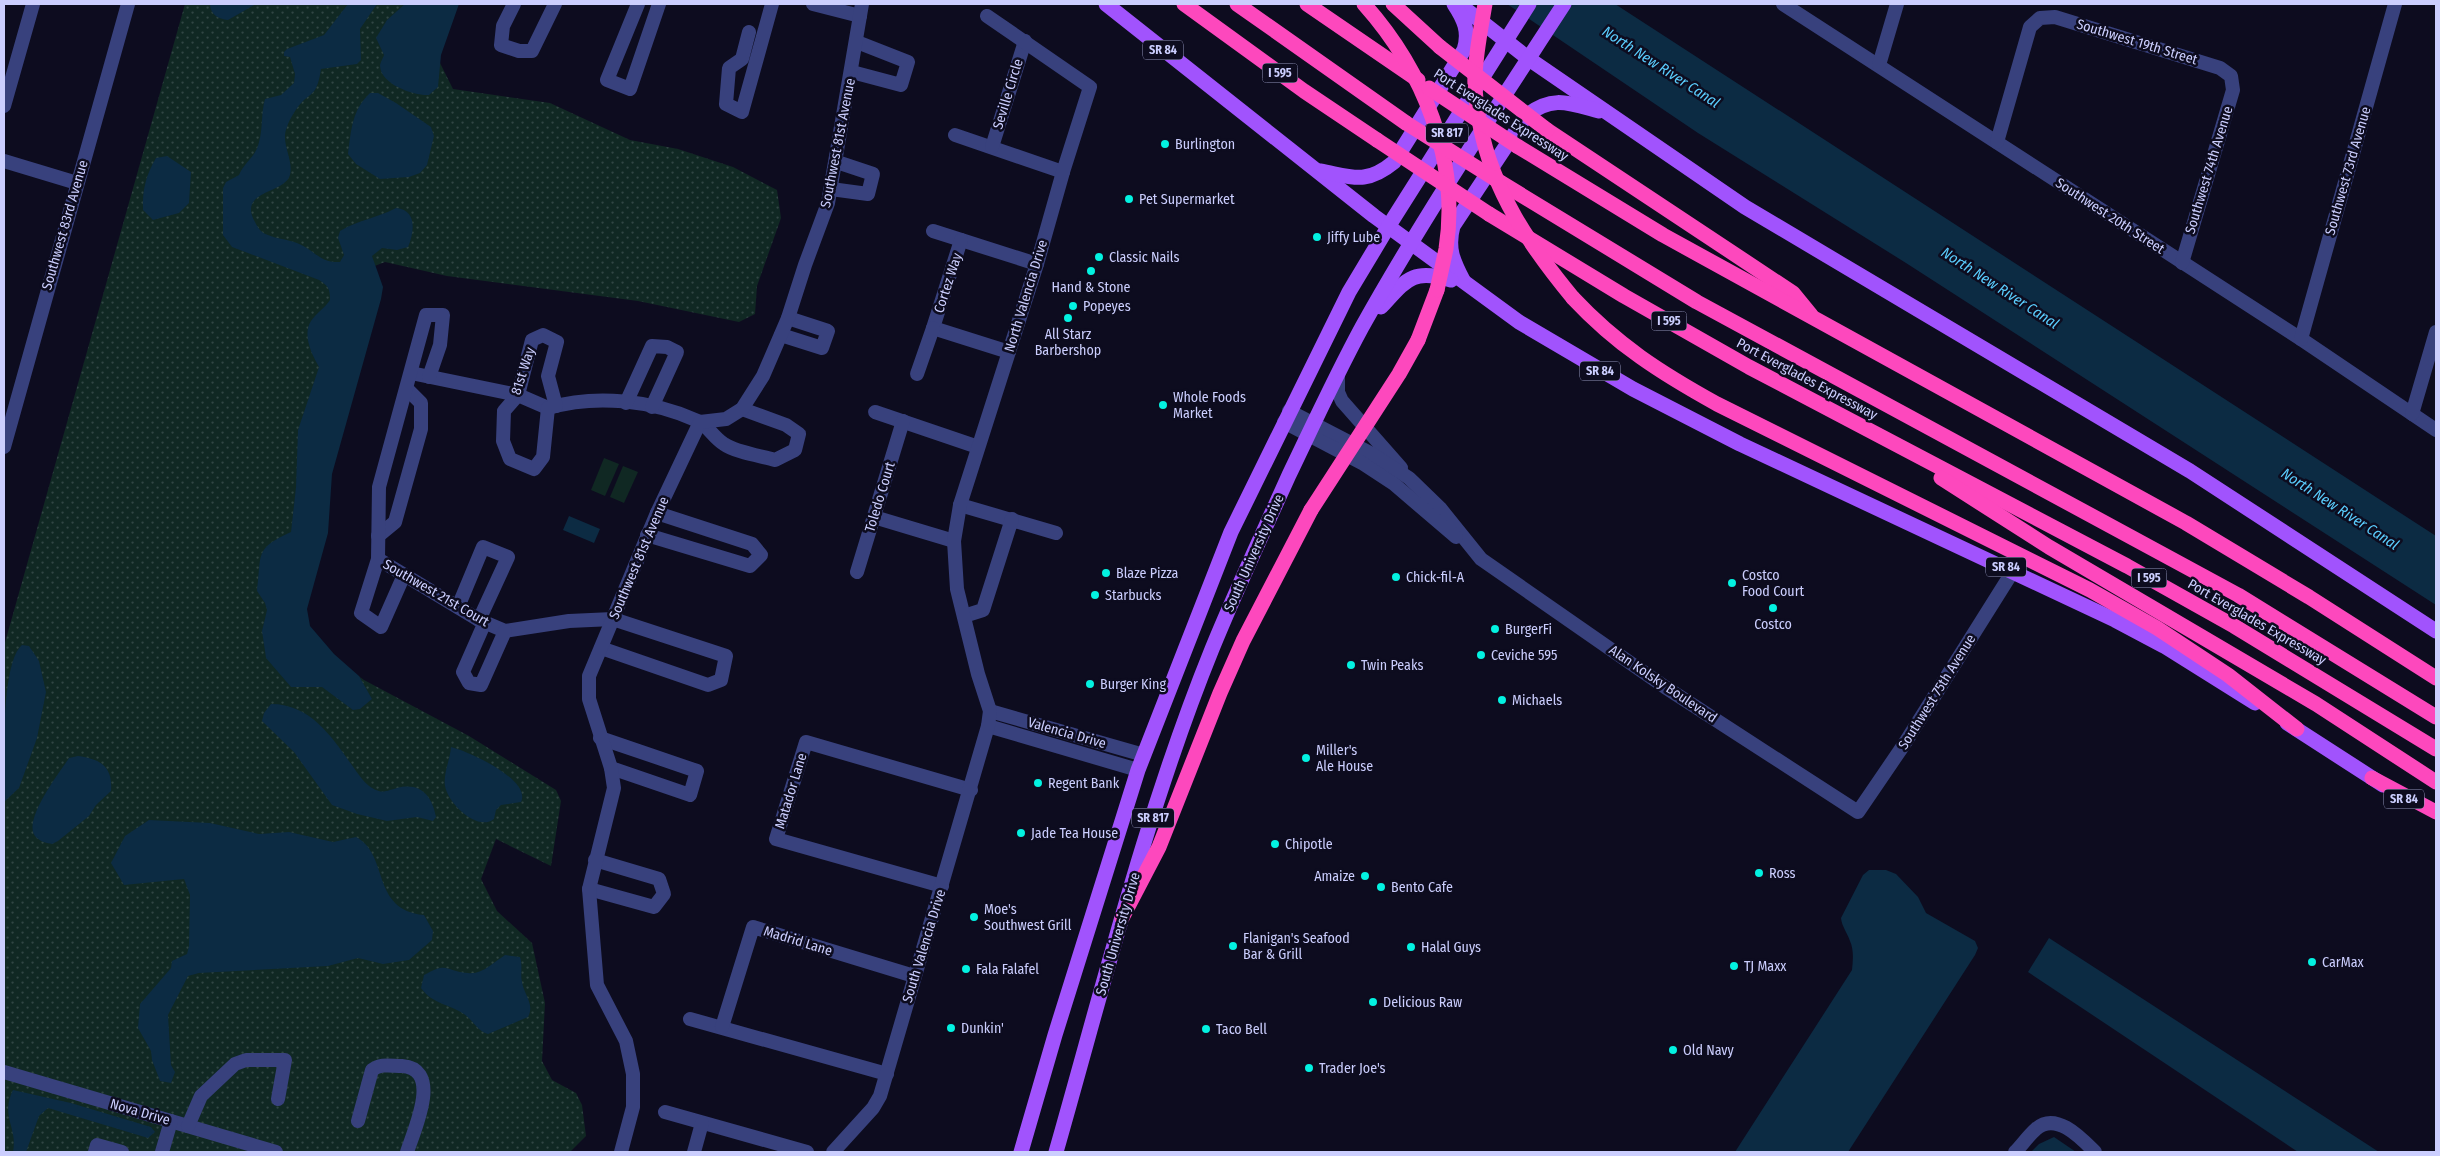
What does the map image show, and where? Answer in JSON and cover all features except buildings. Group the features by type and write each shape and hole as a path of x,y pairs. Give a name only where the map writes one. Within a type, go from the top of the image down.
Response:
{"highway":[{"name":"Port Everglades Expressway","path":"1184,4 1304,91 1488,214 1624,296 1741,362 2127,566 2226,622 2436,750"},
{"path":"1237,4 1406,123 1697,302 2238,594 2436,717"},
{"name":"Port Everglades Expressway","path":"1307,4 1517,146 1663,235 1817,322 2079,463 2186,523 2309,597 2436,678"},
{"path":"1122,918 1159,847 1243,640 1311,510 1399,374 1418,340 1437,290 1446,248 1448,215 1446,182 1432,114 1416,76 1392,38 1364,4"},
{"path":"1393,4 1440,46 1547,130 1793,293 1817,322"},
{"path":"1485,4 1474,78 1477,109 1485,151 1498,186 1518,224 1540,256 1573,298 1595,322 1663,374 1717,404 2098,595 2157,628 2228,675 2297,729"},
{"path":"1853,422 2049,547 2316,704 2436,782"},
{"path":"2372,778 2436,812"}],"main road":[{"name":"SR 84","path":"1106,4 1410,244 1519,322 1633,389 1803,475 2013,571 2164,646 2436,819"},
{"path":"1316,170 1356,178 1371,177 1381,173 1394,162 1464,50 1467,41 1466,29 1463,17 1454,4"},
{"path":"1459,4 1528,59 1745,207 2190,471 2436,631"},
{"name":"South University Drive","path":"1021,1152 1055,1035 1138,770 1217,565 1340,309 1388,227 1505,39 1529,4"},
{"name":"South University Drive","path":"1056,1152 1122,918 1166,774 1211,652 1311,429 1362,328 1410,244 1564,4"},
{"path":"1465,284 1452,260 1450,249 1453,226 1526,116 1544,104 1554,102 1607,113"},
{"path":"1362,328 1404,282 1414,276 1435,275 1465,284"}],"street":[{"path":"4,106 33,4"},
{"name":"Southwest 83rd Avenue","path":"4,447 128,4"},
{"path":"514,4 503,26 501,45 519,51 532,51 555,4"},
{"path":"638,4 607,80 630,89 659,4"},
{"path":"749,32 742,59 729,68 726,104 742,112 772,4"},
{"path":"813,4 861,10"},
{"name":"Southwest 20th Street","path":"1783,4 2301,339 2436,430"},
{"path":"1879,65 1897,4"},
{"name":"Southwest 73rd Avenue","path":"2301,339 2395,4"},
{"name":"Southwest 81st Avenue","path":"742,409 763,376 788,318 831,189 858,42 861,10"},
{"name":"Seville Circle","path":"987,16 1090,87"},
{"name":"Southwest 19th Street","path":"1996,142 2030,27 2040,18 2054,17 2220,68 2232,76"},
{"name":"Seville Circle","path":"992,147 1025,41"},
{"path":"852,72 901,85 908,62 858,42"},
{"name":"Southwest 74th Avenue","path":"2182,263 2233,90 2232,76"},
{"name":"North Valencia Drive","path":"988,726 990,711 978,674 957,589 954,541 960,505 1037,264 1090,87"},
{"name":"Seville Circle","path":"955,135 1063,172"},
{"path":"4,162 77,183"},
{"path":"831,189 868,194 873,174 837,162"},
{"path":"933,231 960,240"},
{"name":"Cortez Way","path":"1009,352 934,328 960,240 1037,264"},
{"path":"404,575 381,627 361,613 378,559 379,486 426,316 443,315 440,345 430,377"},
{"path":"781,334 822,348 828,331 788,318"},
{"path":"917,374 934,328"},
{"path":"2412,414 2436,332"},
{"name":"81st Way","path":"543,335 557,342 548,376 552,407 543,457 534,469 510,459 503,442 504,411 518,395 532,340 543,335"},
{"path":"626,403 652,346 667,347 677,352 652,407"},
{"path":"411,373 518,395 552,407 570,402 600,399 652,407 700,422 726,419 742,409 786,425 799,434 795,450 775,460 724,445 700,422"},
{"path":"1338,376 1338,392 1342,401 1409,478"},
{"path":"378,536 395,522 421,430 421,403 407,389"},
{"path":"875,412 978,446"},
{"name":"Alan Kolsky Boulevard","path":"1287,417 1409,478 1440,508 1472,550"},
{"name":"Toledo Court","path":"857,572 903,421"},
{"name":"Southwest 81st Avenue","path":"621,1152 633,1107 633,1074 626,1041 597,985 589,889 614,788 611,768 589,699 587,682 656,512 700,422"},
{"name":"Alan Kolsky Boulevard","path":"1311,429 1394,484 1481,559 1594,635 1665,687 1858,812"},
{"path":"960,505 1056,533"},
{"path":"647,535 750,566 760,555 752,544 656,512"},
{"path":"874,517 954,541"},
{"path":"964,616 983,610 1012,519"},
{"path":"458,607 483,547 508,557 463,672 469,683 481,685 505,631"},
{"name":"Southwest 21st Court","path":"378,559 482,621 505,631 569,621 613,619 726,656 721,680 708,685 601,648"},
{"name":"Southwest 75th Avenue","path":"1858,812 1904,746 2013,571"},
{"name":"Valencia Drive","path":"990,711 1144,755"},
{"name":"Valencia Drive","path":"988,726 1138,770"},
{"name":"South Valencia Drive","path":"833,1152 873,1108 880,1096 988,726"},
{"path":"600,738 698,771 690,796 611,768"},
{"name":"Matador Lane","path":"942,886 776,839 806,742 970,790"},
{"path":"589,889 654,907 664,894 659,879 595,860"},
{"name":"Madrid Lane","path":"722,1027 753,927 914,976"},
{"path":"690,1019 887,1074"},
{"path":"188,1126 201,1096 235,1064 246,1060 285,1060 278,1099"},
{"path":"358,1120 372,1070 379,1065 406,1067 418,1073 424,1086 424,1096 407,1152"},
{"name":"Nova Drive","path":"4,1072 276,1152"},
{"path":"665,1112 799,1151"},
{"path":"162,1152 171,1121"},
{"path":"694,1152 702,1123"},
{"path":"2015,1152 2037,1128 2044,1124 2055,1123 2077,1134 2094,1152"},
{"path":"95,1152 97,1146 122,1152"}],"green space":[{"path":"185,4 449,4 433,49 453,89 550,103 630,140 678,149 733,167 777,190 781,218 757,286 755,314 739,322 638,301 447,276 385,262 359,272 290,641 311,641 364,680 469,736 556,790 561,801 551,866 496,839 481,879 497,911 532,943 545,1003 542,1061 552,1080 576,1093 582,1105 586,1136 570,1152 4,1152 4,646"},
{"path":"604,458 619,464 605,496 591,490"},
{"path":"623,466 638,472 624,503 610,497"}],"water":[{"path":"210,4 256,4 228,20 215,15 211,11"},
{"path":"348,4 377,4 360,29 361,60 357,64 321,69 315,90 298,106 285,133 291,169 290,175 280,186 257,198 252,204 251,212 257,226 263,233 297,243 322,258 333,262 340,262 344,255 338,238 340,231 347,227 396,208 408,213 411,218 413,229 408,247 397,250 382,248 372,256 383,287 381,299 332,474 328,533 307,609 310,626 334,654 359,676 372,699 360,709 353,710 322,687 291,687 266,658 262,631 267,610 257,591 260,560 265,548 291,532 296,487 298,430 319,367 311,351 307,332 315,315 330,300 329,290 319,280 232,247 223,235 223,188 226,182 239,175 253,156 260,137 265,99 281,95 294,83 295,74 290,57 284,56 284,52 287,49 324,35"},
{"path":"405,4 459,4 441,55 438,87 429,95 416,94 392,84 382,73 380,66 384,55 376,38 387,20"},
{"name":"North New River Canal","path":"1507,4 1615,4 2436,536 2436,605 1906,263 1698,133"},
{"path":"370,93 378,93 396,103 431,127 434,136 427,165 420,173 409,177 380,179 356,164 348,154 353,121 359,106"},
{"path":"167,156 191,172 189,203 179,213 153,220 143,210 145,183 156,158"},
{"path":"569,516 600,529 594,543 563,530"},
{"path":"22,645 29,646 39,661 46,692 37,738 19,788 4,802 4,743 7,694 15,656"},
{"path":"271,704 298,710 320,725 362,779 375,790 383,792 397,788 413,787 424,792 432,803 436,817 433,821 417,817 387,821 357,814 332,805 294,752 262,721 264,713"},
{"path":"451,747 484,760 508,776 522,793 521,802 501,805 496,810 494,819 487,822 480,822 465,814 452,801 445,786"},
{"path":"78,756 93,759 108,770 111,791 96,805 89,816 58,841 52,844 42,841 37,838 33,831 33,822 37,810 50,786 69,758"},
{"path":"149,820 210,823 259,834 289,832 333,842 356,837 366,845 373,856 382,881 395,903 407,911 424,915 433,931 432,940 409,960 383,964 358,958 328,966 199,973 188,976 168,1015 171,1065 175,1072 171,1083 160,1081 152,1060 151,1051 138,1028 140,1004 171,968 172,961 187,954 189,946 190,895 184,879 124,885 111,863 125,836"},
{"path":"1869,870 1886,870 1896,874 1918,897 1926,913 1975,941 1978,948 1975,955 1848,1152 1735,1152 1852,970 1852,948 1841,918 1863,875"},
{"path":"2049,938 2379,1152 2298,1152 2028,972"},
{"path":"505,955 520,957 521,979 530,1004 530,1012 528,1017 488,1034 484,1033 467,1016 435,1001 421,988 424,975 438,968 473,973 488,967"},
{"path":"13,1090 71,1103 151,1127 155,1132 148,1138 48,1108 39,1116 26,1152 13,1152 14,1144 8,1107"},
{"path":"2054,1137 2076,1152 2031,1152 2039,1144"}],"place":[{"name":"Burlington","path":"1165,144"},
{"name":"Pet Supermarket","path":"1129,199"},
{"name":"Jiffy Lube","path":"1317,237"},
{"name":"Classic Nails","path":"1099,257"},
{"name":"Hand & Stone","path":"1091,271"},
{"name":"Popeyes","path":"1073,306"},
{"name":"All Starz Barbershop","path":"1068,318"},
{"name":"Whole Foods Market","path":"1163,405"},
{"name":"Blaze Pizza","path":"1106,573"},
{"name":"Chick-fil-A","path":"1396,577"},
{"name":"Costco Food Court","path":"1732,583"},
{"name":"Starbucks","path":"1095,595"},
{"name":"Costco","path":"1773,608"},
{"name":"BurgerFi","path":"1495,629"},
{"name":"Ceviche 595","path":"1481,655"},
{"name":"Twin Peaks","path":"1351,665"},
{"name":"Burger King","path":"1090,684"},
{"name":"Michaels","path":"1502,700"},
{"name":"Miller's Ale House","path":"1306,758"},
{"name":"Regent Bank","path":"1038,783"},
{"name":"Jade Tea House","path":"1021,833"},
{"name":"Chipotle","path":"1275,844"},
{"name":"Ross","path":"1759,873"},
{"name":"Amaize","path":"1365,876"},
{"name":"Bento Cafe","path":"1381,887"},
{"name":"Moe's Southwest Grill","path":"974,917"},
{"name":"Flanigan's Seafood Bar & Grill","path":"1233,946"},
{"name":"Halal Guys","path":"1411,947"},
{"name":"CarMax","path":"2312,962"},
{"name":"TJ Maxx","path":"1734,966"},
{"name":"Fala Falafel","path":"966,969"},
{"name":"Delicious Raw","path":"1373,1002"},
{"name":"Dunkin'","path":"951,1028"},
{"name":"Taco Bell","path":"1206,1029"},
{"name":"Old Navy","path":"1673,1050"},
{"name":"Trader Joe's","path":"1309,1068"}]}
